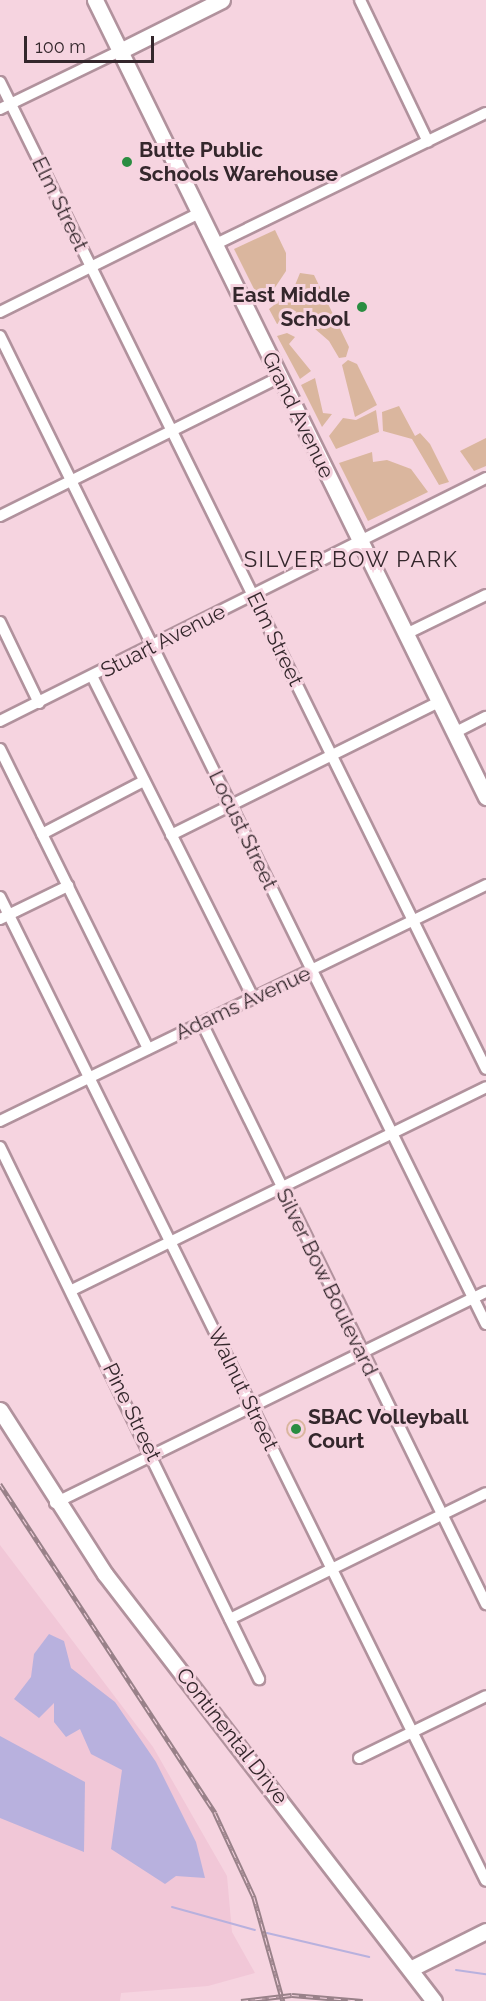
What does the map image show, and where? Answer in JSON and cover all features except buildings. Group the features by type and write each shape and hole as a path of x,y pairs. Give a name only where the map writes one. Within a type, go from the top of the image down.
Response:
{"main road":[{"name":"Grand Avenue","path":"95,0 486,796"},
{"path":"120,51 213,2"},
{"name":"Continental Drive","path":"0,1410 55,1503 434,2001"},
{"path":"410,1969 486,1931"}],"street":[{"path":"360,0 428,142"},
{"path":"0,109 120,51"},
{"name":"Elm Street","path":"0,81 486,1069"},
{"path":"214,245 486,113"},
{"path":"0,312 199,213"},
{"name":"Locust Street","path":"0,336 486,1324"},
{"path":"0,516 280,378"},
{"name":"Stuart Avenue","path":"0,721 486,478"},
{"path":"406,634 486,595"},
{"path":"0,622 39,702"},
{"path":"92,676 253,998"},
{"path":"171,835 439,702"},
{"path":"454,733 486,717"},
{"path":"0,749 148,1048"},
{"path":"42,834 144,781"},
{"name":"Adams Avenue","path":"0,1121 486,885"},
{"path":"4,917 68,886"},
{"name":"Walnut Street","path":"0,897 4,917 88,1077 486,1881"},
{"name":"Silver Bow Boulevard","path":"202,1023 281,1189 486,1604"},
{"path":"72,1290 486,1087"},
{"name":"Pine Street","path":"0,1148 152,1453 259,1679"},
{"path":"55,1503 152,1453 251,1408 486,1292"},
{"path":"230,1619 486,1493"},
{"path":"359,1758 486,1696"}],"shaded area":[{"path":"275,230 286,253 286,271 274,289 257,295 234,249"},
{"path":"300,273 314,275 349,347 346,357 339,358 329,341 300,316 295,324 277,324 269,309 293,290"},
{"path":"287,333 295,337 289,344 311,371 300,379 277,336"},
{"path":"348,360 357,364 377,405 355,417 342,365"},
{"path":"315,378 323,413 332,414 322,427 301,385"},
{"path":"399,406 415,436 420,433 430,444 449,482 439,485 412,439 383,431 382,412"},
{"path":"376,410 379,432 336,449 329,436 343,418 356,420"},
{"path":"486,438 486,466 474,471 460,451"},
{"path":"372,452 373,462 387,460 411,469 428,492 368,521 339,463"},
{"name":"SBAC Volleyball Court","path":"296,1419 303,1422 306,1429 303,1436 296,1439 289,1436 286,1429 289,1422"},
{"path":"0,1545 153,1747 227,1876 232,1932 255,1973 208,1986 121,1993 120,2001 0,2001"},
{"path":"49,1634 64,1641 71,1668 115,1702 156,1762 196,1842 205,1878 176,1876 165,1884 111,1849 122,1770 91,1754 80,1729 66,1737 54,1722 54,1703 39,1718 14,1699 31,1677 34,1654"},
{"path":"0,1736 85,1782 84,1852 0,1818"}],"waterway":[{"path":"172,1907 255,1930"},
{"path":"267,1933 369,1957"},
{"path":"456,1970 486,1974"}],"railway":[{"path":"0,1484 215,1813 254,1897 283,2001"},
{"path":"241,2001 292,1995 363,2001"}],"place":[{"name":"Butte Public Schools Warehouse","path":"127,162"},
{"name":"East Middle School","path":"362,307"},
{"name":"SBAC Volleyball Court","path":"296,1429"}],"district":[{"name":"SILVER BOW PARK","path":"351,560"}]}
